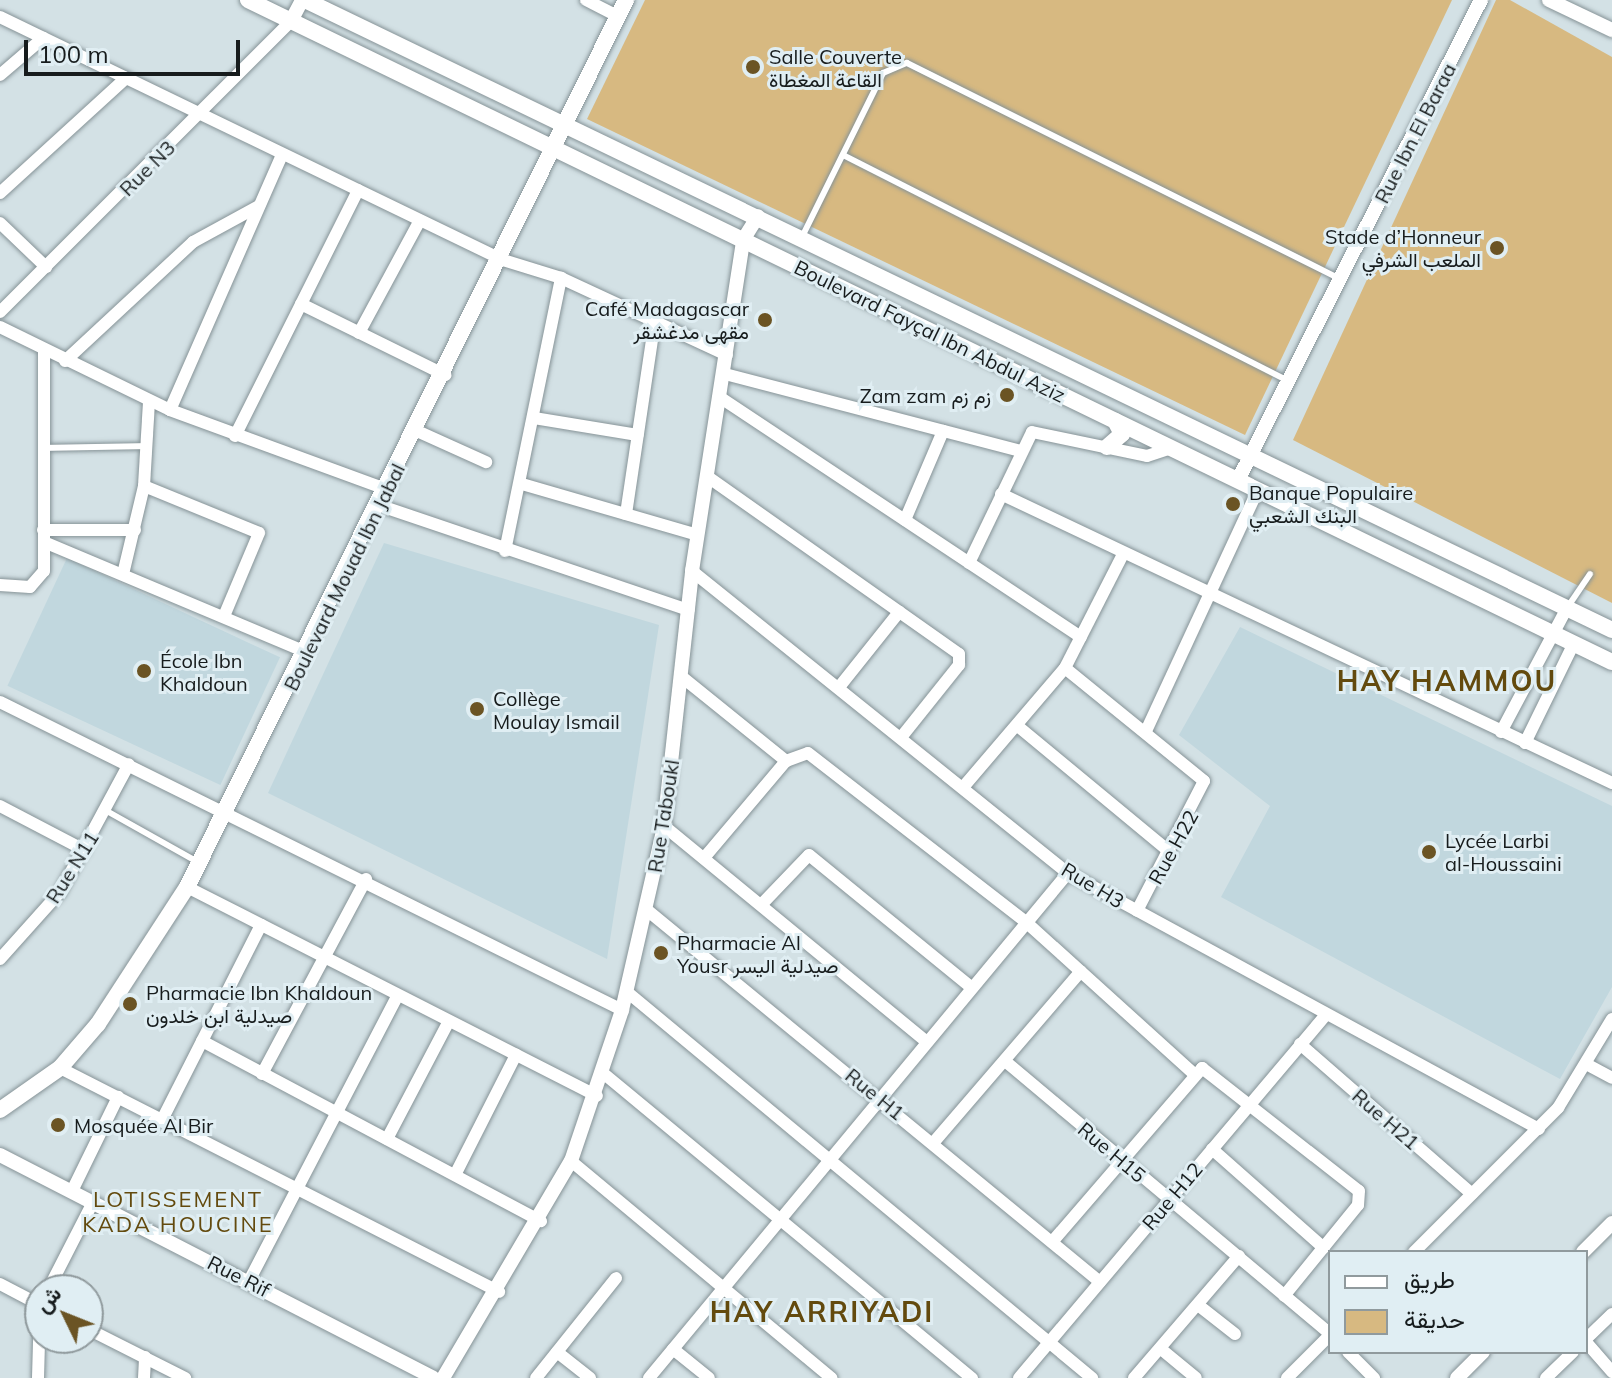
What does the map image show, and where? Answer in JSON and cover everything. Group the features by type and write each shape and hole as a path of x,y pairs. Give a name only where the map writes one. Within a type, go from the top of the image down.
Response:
{"main road":[{"name":"Boulevard Fayçal Ibn Abdul Aziz","path":"248,0 549,150 743,240 1612,662"},
{"name":"Boulevard Fayçal Ibn Abdul Aziz","path":"304,0 802,237 1612,630"},
{"name":"Boulevard Mouad Ibn Jabal","path":"0,1110 60,1068 125,990 187,887 503,260 549,150 626,0"},
{"path":"1107,447 1122,434 1115,421"}],"street":[{"path":"291,21 304,0"},
{"path":"586,0 618,16"},
{"name":"Rue Ibn El Baraa","path":"1238,480 1291,382 1481,0"},
{"path":"1549,0 1612,30"},
{"path":"0,17 503,260 561,278 654,326 727,355"},
{"name":"Rue N3","path":"0,312 291,21"},
{"path":"0,75 43,38"},
{"path":"0,193 126,78"},
{"path":"170,410 282,155"},
{"path":"235,436 358,190"},
{"path":"65,361 193,242 259,206"},
{"name":"Rue Taboukl","path":"443,1378 541,1221 571,1161 597,1096 622,1010 664,826 692,571 725,374 743,240 758,216"},
{"path":"359,333 420,220"},
{"path":"0,223 46,267"},
{"path":"505,551 522,484 561,278"},
{"path":"301,304 445,375"},
{"path":"626,514 654,326"},
{"path":"0,327 170,410 386,489"},
{"path":"0,585 37,583 43,536 40,448 44,351"},
{"path":"725,374 1020,451"},
{"path":"721,398 1081,637"},
{"path":"124,570 144,486 149,401"},
{"path":"534,418 638,435"},
{"path":"969,563 1020,451 1039,430 1152,457 1169,449"},
{"path":"417,431 486,462"},
{"path":"905,520 943,431"},
{"path":"708,477 961,659 903,735"},
{"path":"522,484 698,535"},
{"path":"144,486 259,533 225,614"},
{"path":"1065,668 1146,731 1258,490"},
{"path":"1001,494 1210,597 1612,783"},
{"path":"378,505 505,551 689,610"},
{"path":"43,536 135,530"},
{"path":"43,536 306,652"},
{"path":"965,785 1020,728 1065,668 1123,554"},
{"name":"Rue H3","path":"692,571 903,735 1068,873 1539,1129"},
{"path":"1501,732 1551,632 1567,608"},
{"path":"840,686 899,612"},
{"path":"1525,743 1574,643"},
{"path":"682,677 786,761"},
{"path":"0,702 366,879 622,1010"},
{"path":"1020,728 1170,852"},
{"name":"Rue H22","path":"1137,911 1204,781 1146,731"},
{"path":"704,858 786,761 808,753 1027,923 1193,1073"},
{"name":"Rue N11","path":"0,959 60,892 129,764"},
{"path":"0,806 84,850"},
{"path":"664,826 927,1042"},
{"path":"761,905 802,857 815,857 972,988"},
{"path":"649,1378 1068,873"},
{"path":"262,1074 366,879"},
{"path":"187,887 597,1096"},
{"name":"Rue H1","path":"647,910 934,1142 1100,1282"},
{"path":"162,1120 261,925"},
{"path":"934,1142 1081,971"},
{"path":"626,991 1092,1378"},
{"path":"249,1281 398,995"},
{"name":"Rue H12","path":"1019,1378 1326,1015"},
{"path":"1416,1250 1539,1129 1588,1065 1612,1019"},
{"path":"387,1139 449,1021"},
{"path":"202,1041 541,1221"},
{"name":"Rue H21","path":"1300,1044 1472,1194"},
{"path":"455,1175 516,1055"},
{"name":"Rue H15","path":"1005,1061 1328,1333"},
{"path":"1588,1065 1612,1078"},
{"path":"60,1068 499,1292"},
{"path":"1052,1242 1193,1073 1205,1069 1359,1191 1358,1205 1284,1296"},
{"path":"603,1073 972,1378"},
{"path":"72,1191 118,1097"},
{"path":"1212,1149 1324,1248"},
{"name":"Rue Rif","path":"0,1155 433,1378"},
{"path":"571,1161 831,1378"},
{"path":"56,1274 93,1202"},
{"path":"1585,1250 1611,1225"},
{"path":"1134,1378 1239,1256"},
{"path":"536,1378 616,1278"},
{"path":"0,1284 24,1297"},
{"path":"1198,1305 1235,1334"},
{"path":"1588,1339 1612,1314"},
{"path":"104,1337 185,1378"},
{"path":"1287,1378 1328,1337"},
{"path":"1588,1343 1612,1372"},
{"path":"673,1349 709,1378"},
{"path":"1161,1349 1196,1378"},
{"path":"557,1352 590,1378"},
{"path":"38,1378 39,1354"},
{"path":"1350,1354 1374,1378"},
{"path":"1457,1378 1481,1354"},
{"path":"1546,1378 1571,1354"},
{"path":"144,1378 145,1357"}],"lane":[{"path":"802,237 883,73 907,63 1341,280"},
{"path":"843,155 1291,382"},
{"path":"40,448 147,446"},
{"path":"1567,608 1590,574"},
{"path":"105,810 200,863"}],"shaded area":[{"name":"Collège Moulay Ismail","path":"384,543 659,625 607,959 268,793"},
{"name":"École Ibn Khaldoun","path":"67,558 280,657 220,785 7,686"},
{"name":"Lycée Larbi al-Houssaini","path":"1240,627 1612,806 1612,987 1560,1079 1221,897 1270,806 1179,735"}],"green space":[{"path":"645,0 1452,0 1245,435 587,119"},
{"name":"Stade d’Honneur الملعب الشرفي","path":"1496,0 1510,0 1612,57 1612,603 1293,440"}],"place":[{"name":"Salle Couverte القاعة المغطاة","path":"753,67"},
{"name":"Stade d’Honneur الملعب الشرفي","path":"1497,248"},
{"name":"Café Madagascar مقهى مدغشقر","path":"765,320"},
{"name":"Zam zam زم زم","path":"1007,395"},
{"name":"Banque Populaire البنك الشعبي","path":"1233,504"},
{"name":"École Ibn Khaldoun","path":"144,671"},
{"name":"Collège Moulay Ismail","path":"477,709"},
{"name":"Lycée Larbi al-Houssaini","path":"1429,852"},
{"name":"Pharmacie Al Yousr صيدلية اليسر","path":"661,953"},
{"name":"Pharmacie Ibn Khaldoun صيدلية ابن خلدون","path":"130,1004"},
{"name":"Mosquée Al Bir","path":"58,1125"}],"district":[{"name":"HAY HAMMOU","path":"1447,681"},
{"name":"LOTISSEMENT KADA HOUCINE","path":"178,1212"},
{"name":"HAY ARRIYADI","path":"822,1312"}]}
